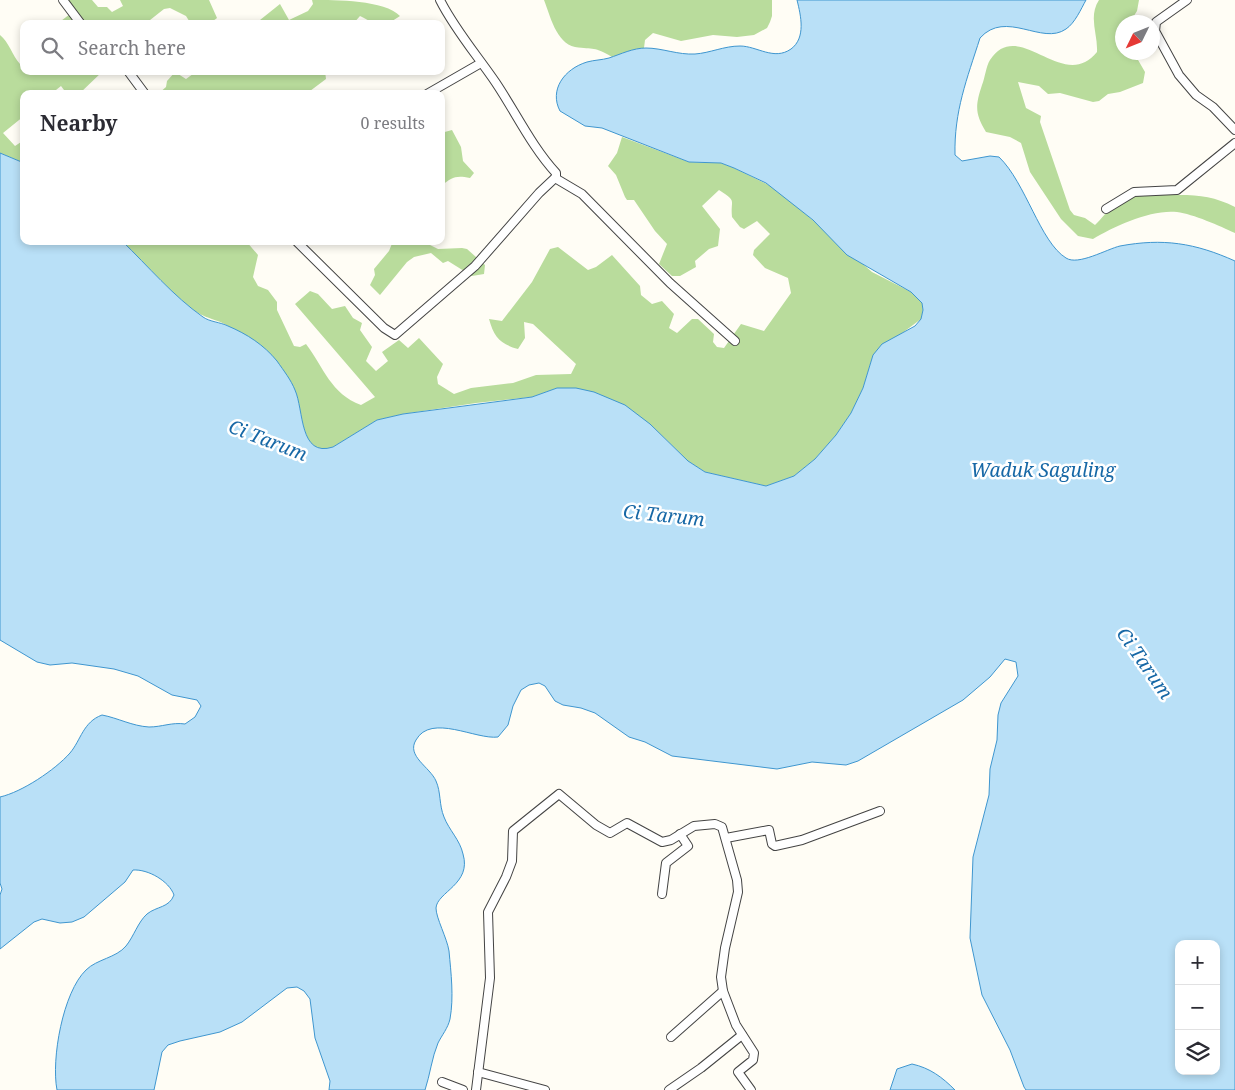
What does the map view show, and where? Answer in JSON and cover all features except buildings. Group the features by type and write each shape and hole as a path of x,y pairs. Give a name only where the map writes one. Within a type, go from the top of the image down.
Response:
{"street":[{"path":"63,0 77,20"},
{"path":"440,0 446,13 522,122 544,160 556,173 556,178"},
{"path":"1187,0 1156,22 1155,31 1179,75 1196,95 1213,107 1235,130"},
{"path":"435,90 481,63"},
{"path":"131,75 142,90"},
{"path":"1106,208 1134,192 1177,190 1235,143"},
{"path":"300,245 384,328 396,335 475,266 539,193 556,178"},
{"path":"556,178 582,194 670,283 735,341"},
{"path":"476,1090 490,978 488,912 510,866 513,852 511,836 513,831 558,794 596,825 610,833 627,823 662,842 667,842 689,828 715,824 722,826 738,880 738,892 724,948 721,977 729,1011 754,1053 754,1060 738,1072 751,1090"},
{"path":"726,838 769,830 772,844 775,846 802,840 880,811"},
{"path":"662,894 666,863 688,846 680,834"},
{"path":"671,1037 723,991"},
{"path":"669,1090 701,1068 742,1035"},
{"path":"478,1072 545,1090"},
{"path":"442,1082 463,1090"}],"green space":[{"path":"66,0 92,0 98,7 107,7 112,12 123,6 120,0 209,0 217,18 214,20 188,20 186,16 170,8 164,9 150,20 62,20 74,11"},
{"path":"312,0 359,2 383,7 400,16 393,20 368,20 360,16 356,20 289,20 308,11 313,4"},
{"path":"544,0 772,0 772,16 767,28 754,35 737,37 713,35 681,41 653,33 645,40 644,48 612,57 597,50 575,47 563,40 551,20"},
{"path":"1099,0 1139,0 1134,15 1115,15 1115,60 1138,60 1145,72 1143,83 1120,92 1108,94 1099,101 1093,102 1060,93 1048,94 1039,86 1018,82 1026,108 1041,116 1040,122 1070,210 1074,215 1085,218 1095,225 1114,205 1130,197 1146,195 1201,196 1235,207 1235,233 1191,215 1167,212 1156,213 1134,220 1111,229 1093,239 1078,236 1061,219 1030,172 1021,143 1010,137 986,132 978,115 977,104 990,60 1002,49 1014,46 1028,49 1070,65 1084,63 1097,52 1094,19"},
{"path":"280,4 289,20 260,20"},
{"path":"0,35 6,41 20,64 20,75 99,75 83,90 64,90 61,86 56,90 20,90 20,119 3,133 15,146 20,143 20,161 0,153"},
{"path":"172,75 180,75 186,79 192,75 326,75 326,79 311,90 163,90"},
{"path":"452,130 461,147 463,161 474,173 470,178 454,178 445,183 445,132"},
{"path":"622,137 689,162 721,163 777,189 872,272 911,292 922,303 921,319 873,355 863,388 851,413 836,435 815,459 794,476 766,486 705,472 688,461 650,424 557,388 532,397 476,403 403,414 377,420 333,447 321,448 313,445 308,437 295,393 289,385 236,332 228,326 191,308 164,284 126,245 249,245 258,255 253,277 258,286 268,290 277,302 277,310 294,346 300,347 306,344 335,387 342,394 361,405 375,397 295,304 310,291 318,294 332,309 345,306 353,318 362,323 360,330 372,347 366,361 376,371 388,361 382,352 399,340 408,348 419,338 443,364 437,377 438,384 454,394 471,388 513,383 536,375 571,374 576,364 533,324 524,322 525,338 518,349 507,345 499,339 493,331 489,319 502,321 532,282 550,249 558,247 588,270 596,267 612,255 640,286 641,295 652,304 662,301 674,314 669,328 677,333 692,319 698,319 714,334 713,342 717,347 724,348 741,324 764,331 791,293 788,278 765,268 753,255 754,250 770,234 757,221 744,229 740,227 732,217 731,199 719,190 702,206 720,229 718,246 709,249 695,261 696,267 680,276 672,276 659,264 667,244 655,231 634,200 627,200 616,175 608,166 617,153"},
{"path":"391,245 430,245 438,249 467,249 485,265 484,274 472,276 448,261 443,263 431,253 414,257 407,262 380,295 370,285 375,275 374,269 389,251"}],"water":[{"name":"Waduk Saguling","path":"797,0 1086,0 1072,23 1066,29 1056,33 1046,34 1012,27 1001,27 990,30 980,38 959,109 955,155 962,161 990,156 999,157 1009,168 1048,239 1057,250 1071,260 1085,259 1120,246 1165,242 1192,246 1235,261 1235,1090 1026,1090 1024,1087 1010,1050 982,995 970,938 973,857 989,795 990,769 997,740 998,715 1001,703 1018,676 1016,662 1005,659 990,677 963,700 858,761 846,765 812,762 777,769 672,756 645,742 629,737 595,713 563,705 555,701 545,686 539,683 529,685 521,690 513,706 508,725 498,737 443,728 423,732 416,740 414,751 436,781 442,812 462,849 464,864 463,873 459,880 442,897 436,908 449,951 452,1002 449,1022 436,1048 425,1090 329,1090 330,1081 315,1038 310,999 304,991 297,987 287,988 242,1022 220,1032 168,1045 162,1052 154,1090 57,1090 57,1044 65,1009 78,980 90,966 122,950 144,917 151,911 169,902 174,895 168,885 157,877 139,870 133,870 125,882 84,917 72,922 60,923 42,919 34,922 0,949 0,895 2,889 0,883 0,797 28,785 64,760 74,748 86,727 102,715 149,727 185,724 195,717 201,706 197,700 172,695 138,676 114,669 72,663 50,665 37,662 0,640 0,153 20,161 20,245 126,245 192,309 206,319 235,329 248,336 272,355 293,386 308,439 314,446 322,449 333,447 377,420 403,414 532,397 557,388 576,388 594,392 625,405 650,424 688,461 705,472 766,486 794,476 815,459 836,435 851,413 863,388 873,355 882,344 915,326 921,319 922,303 911,292 847,255 813,220 766,183 721,163 689,162 602,128 585,126 560,111 556,95 565,75 579,65 590,61 646,48 695,54 740,46 778,54 791,49 796,44 801,33"},
{"path":"912,1064 935,1074 955,1090 890,1090 897,1069"}],"water label":[{"name":"Ci Tarum","path":"268,440"},
{"name":"Ci Tarum","path":"664,515"},
{"name":"Ci Tarum","path":"1145,663"}]}
